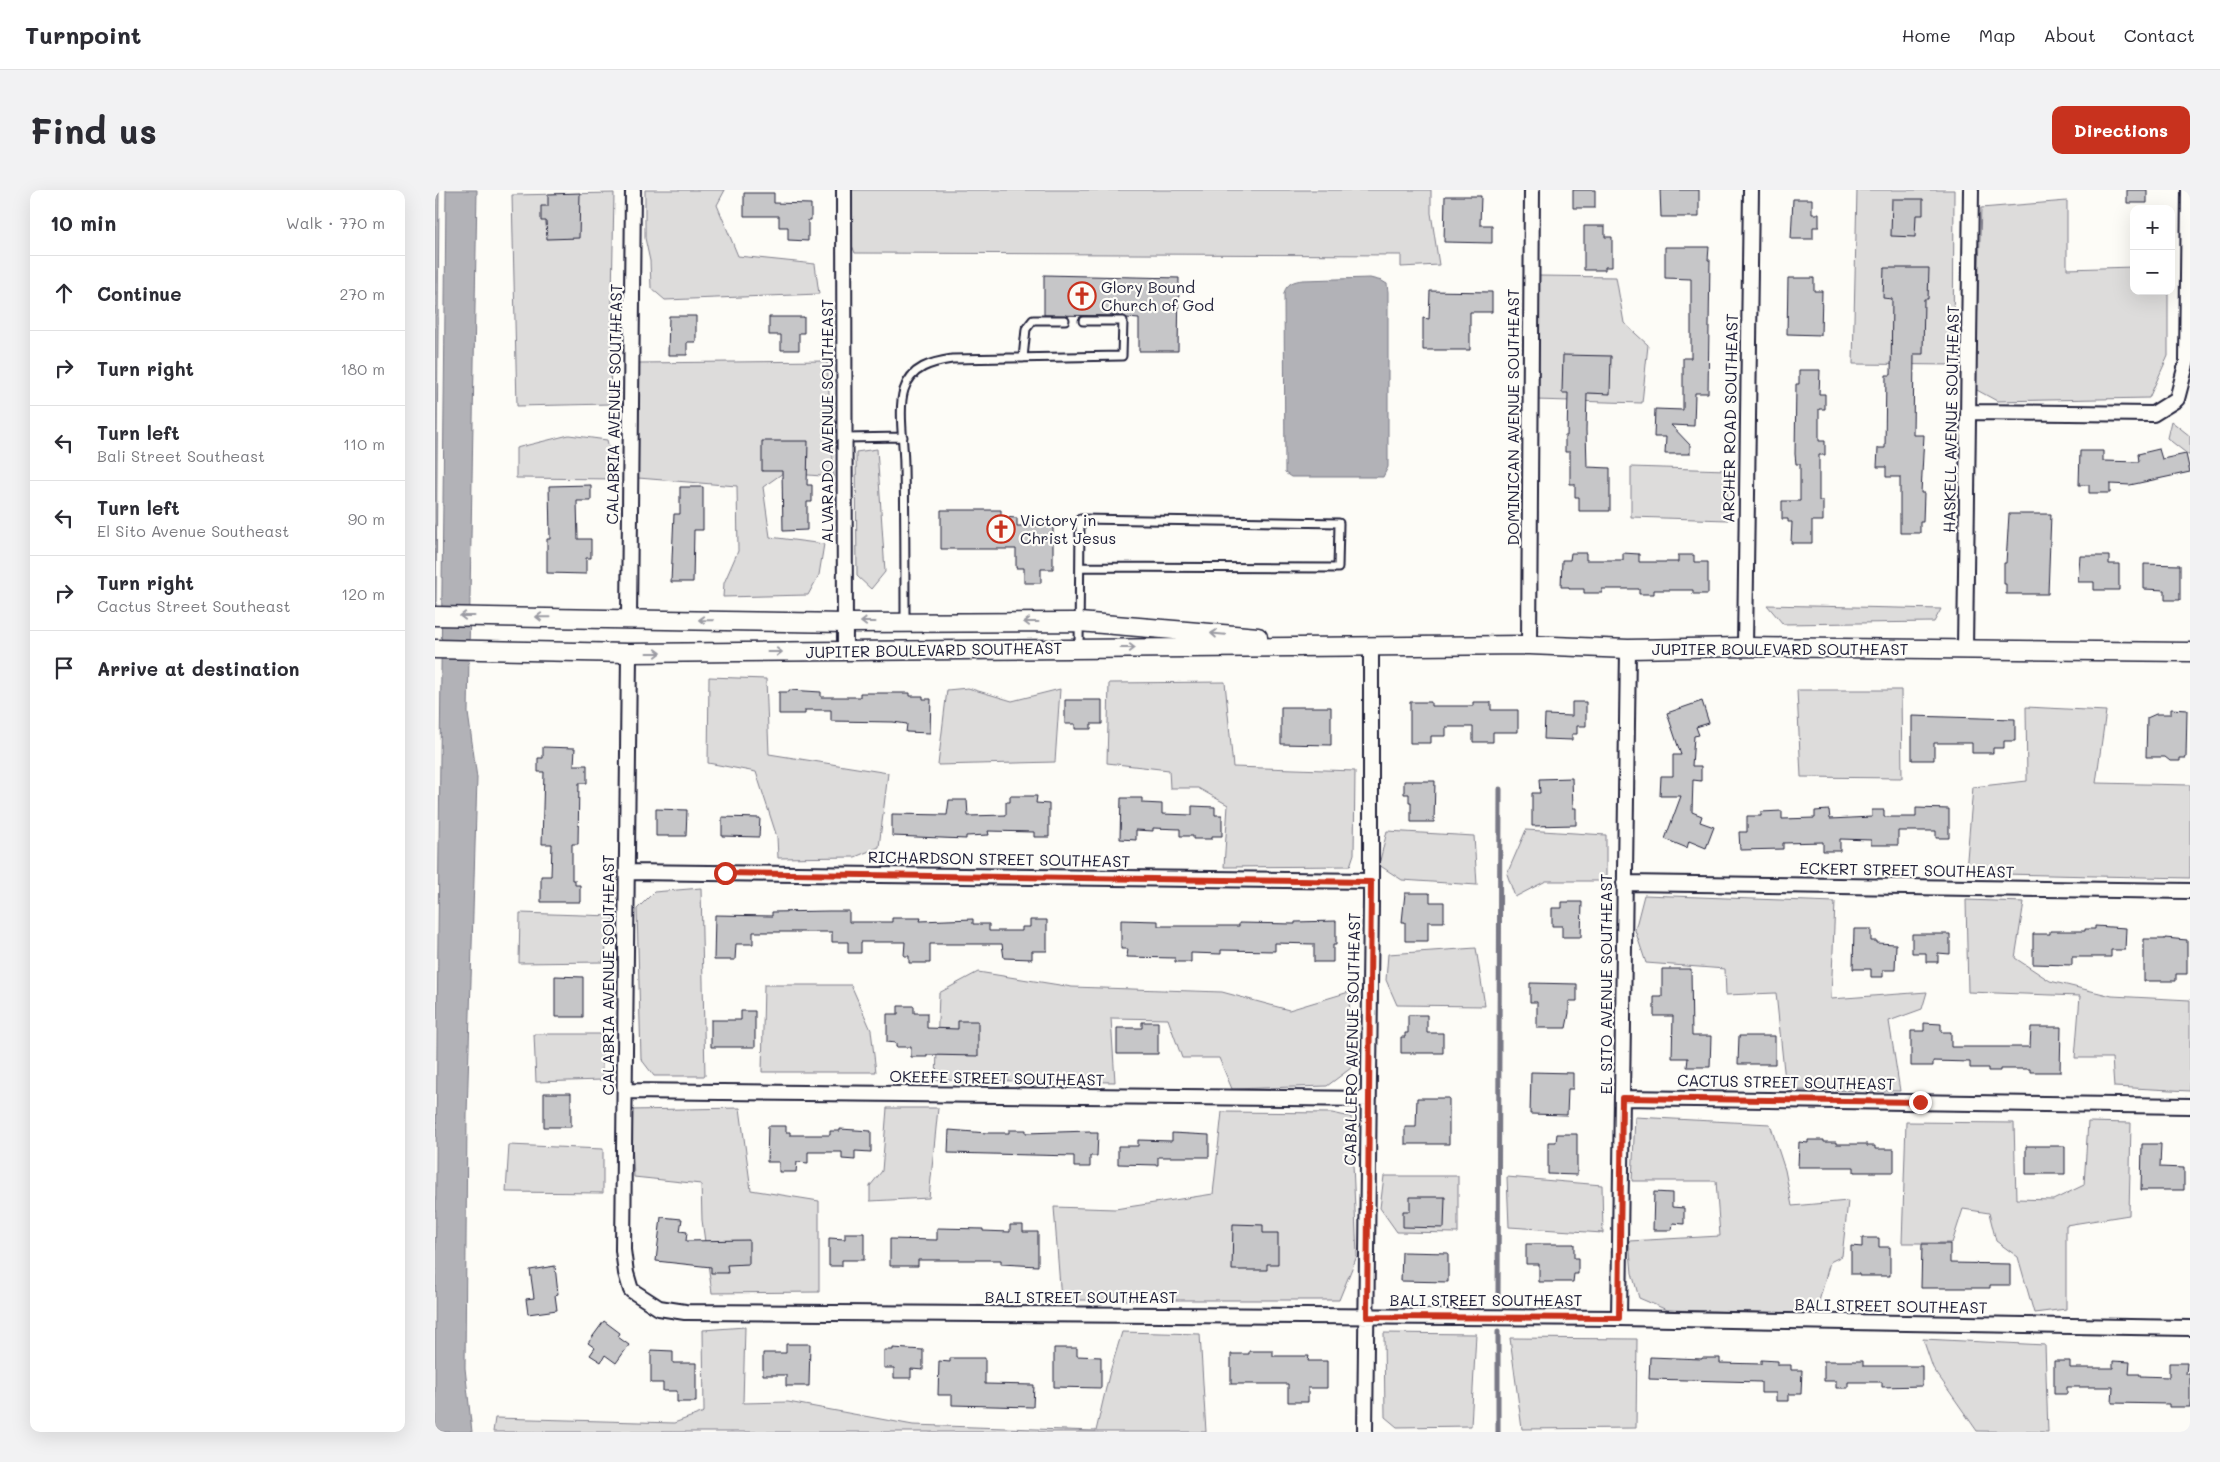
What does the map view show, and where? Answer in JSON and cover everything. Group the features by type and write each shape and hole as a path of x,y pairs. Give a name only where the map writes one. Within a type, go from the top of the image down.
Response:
{"street":[{"name":"CALABRIA AVENUE SOUTHEAST","path":"629,619 633,190"},
{"name":"ALVARADO AVENUE SOUTHEAST","path":"844,190 845,652"},
{"name":"DOMINICAN AVENUE SOUTHEAST","path":"1529,644 1532,190"},
{"name":"ARCHER ROAD SOUTHEAST","path":"1745,647 1751,190"},
{"name":"HASKELL AVENUE SOUTHEAST","path":"1965,649 1971,190"},
{"path":"1969,412 2153,414 2177,399 2187,361 2189,190"},
{"name":"JUPITER BOULEVARD SOUTHEAST","path":"435,616 845,623 1079,622 1371,646"},
{"name":"JUPITER BOULEVARD SOUTHEAST","path":"435,649 629,653 1529,644 1629,649 1745,647 2190,652"},
{"name":"CABALLERO AVENUE SOUTHEAST","path":"1365,1432 1371,882 1371,646"},
{"name":"EL SITO AVENUE SOUTHEAST","path":"1619,1318 1624,883 1629,649"},
{"name":"CALABRIA AVENUE SOUTHEAST","path":"629,653 623,1250 625,1273 631,1290 637,1294"},
{"name":"RICHARDSON STREET SOUTHEAST","path":"627,872 1371,882"},
{"name":"ECKERT STREET SOUTHEAST","path":"1624,883 2190,891"},
{"name":"OKEEFE STREET SOUTHEAST","path":"625,1091 1369,1099"},
{"name":"CACTUS STREET SOUTHEAST","path":"1622,1098 2190,1106"},
{"name":"BALI STREET SOUTHEAST","path":"637,1294 659,1308 685,1312 1619,1318 2190,1328"}],"lane":[{"path":"1023,358 1027,329 1033,320 1065,320"},
{"path":"905,622 904,389 915,371 930,362 945,360 1122,356 1123,322 1083,321"},
{"path":"845,438 903,437"},
{"path":"1079,648 1080,519 1339,523 1338,568 1080,567"}],"shaded area":[{"path":"435,190 439,190 436,607 435,607"},
{"path":"446,190 477,190 468,713 477,778 467,1115 465,1368 472,1432 435,1432 436,1122"},
{"path":"645,190 725,190 717,205 738,256 815,264 819,294 665,300 651,288 650,261 645,238"},
{"path":"851,190 1431,190 1431,213 1439,265 1401,267 1401,255 855,253 850,240"},
{"path":"1857,190 1954,190 1953,365 1853,364"},
{"path":"614,193 610,404 517,406 512,195"},
{"path":"2067,201 2067,269 2130,267 2130,295 2168,295 2168,356 2149,398 1997,401 1975,389 1981,208"},
{"path":"1539,276 1616,277 1624,323 1648,345 1642,403 1535,400"},
{"path":"1370,278 1387,284 1388,292 1388,467 1383,477 1291,477 1285,473 1285,290 1291,283 1300,280"},
{"path":"827,361 834,477 783,473 763,487 770,537 824,544 819,575 808,595 723,597 724,583 738,551 737,486 638,478 638,363"},
{"path":"2171,421 2190,436 2190,456 2167,438"},
{"path":"569,435 607,440 617,479 516,478 516,448"},
{"path":"877,449 885,572 871,589 857,576 856,452"},
{"path":"1631,467 1727,470 1728,520 1631,517"},
{"path":"1767,605 1941,609 1934,622 1783,624"},
{"path":"709,677 766,679 769,754 888,773 879,847 855,857 778,858 777,837 756,772 708,763"},
{"path":"1225,682 1233,767 1355,771 1354,854 1350,866 1224,867 1228,805 1198,788 1170,788 1169,770 1107,763 1109,683"},
{"path":"968,688 1012,701 1060,689 1055,762 938,765 947,690"},
{"path":"1797,690 1901,690 1902,778 1801,777"},
{"path":"2026,707 2106,711 2096,783 2190,785 2190,878 2002,874 1966,871 1973,787 2027,781"},
{"path":"1526,830 1606,835 1606,881 1546,881 1515,897 1507,874"},
{"path":"1387,831 1474,836 1477,885 1402,880 1379,865"},
{"path":"701,888 705,1076 654,1076 641,1059 637,909 654,892"},
{"path":"1644,895 1835,902 1831,999 1927,992 1922,1009 1889,1021 1900,1091 1786,1090 1776,993 1726,995 1725,969 1646,963 1635,930"},
{"path":"1966,900 2024,902 2015,958 2050,981 2112,996 2190,1000 2190,1091 2114,1087 2112,1058 2075,1058 2080,996 1968,992"},
{"path":"520,913 613,916 603,962 519,963"},
{"path":"1476,948 1485,1006 1397,1005 1386,980 1388,954"},
{"path":"978,972 1072,987 1222,992 1289,1010 1349,992 1351,1068 1327,1086 1232,1089 1219,1058 1182,1058 1168,1019 1111,1018 1115,1082 936,1080 939,993"},
{"path":"764,985 851,985 871,1030 876,1072 762,1072"},
{"path":"534,1034 602,1034 602,1080 536,1082"},
{"path":"740,1108 751,1190 819,1201 819,1292 712,1293 702,1220 701,1184 634,1177 630,1110"},
{"path":"887,1108 938,1108 929,1198 870,1201 870,1186 882,1171"},
{"path":"1222,1112 1332,1113 1351,1117 1357,1256 1339,1300 1061,1300 1054,1207 1115,1209 1213,1194"},
{"path":"1635,1117 1770,1124 1785,1170 1792,1206 1848,1201 1842,1256 1830,1262 1818,1305 1792,1313 1667,1310 1639,1298 1632,1273 1629,1241 1720,1236 1716,1181 1632,1181"},
{"path":"1906,1122 2014,1123 2016,1199 2053,1200 2084,1185 2088,1122 2131,1123 2129,1215 2066,1225 2066,1309 2034,1313 2018,1257 1996,1241 1989,1213 1963,1209 1952,1243 1902,1243"},
{"path":"509,1145 603,1149 603,1193 506,1192"},
{"path":"1384,1176 1458,1176 1458,1233 1397,1232 1380,1208"},
{"path":"1507,1177 1602,1185 1603,1233 1509,1227"},
{"path":"745,1327 743,1403 788,1402 913,1425 1096,1431 1109,1375 1122,1332 1200,1334 1206,1432 493,1432 495,1418 674,1423 704,1412 703,1330"},
{"path":"1384,1333 1476,1334 1471,1426 1397,1427 1385,1417"},
{"path":"1510,1338 1637,1339 1636,1428 1522,1429"},
{"path":"1923,1339 2045,1345 2048,1432 1977,1431 1933,1368"}],"building":[{"path":"1573,190 1595,190 1595,208 1573,208"},
{"path":"1660,190 1699,190 1699,217 1661,217"},
{"path":"2127,190 2147,190 2147,203 2127,203"},
{"path":"580,193 579,238 547,239 546,221 541,221 541,206 548,206 548,194"},
{"path":"744,193 774,193 774,203 811,204 811,220 808,220 808,241 788,240 788,227 779,227 779,216 744,216"},
{"path":"1445,196 1481,196 1480,225 1492,225 1492,243 1444,242"},
{"path":"1793,199 1812,199 1812,214 1819,214 1819,227 1813,227 1813,239 1791,239"},
{"path":"1892,199 1923,199 1923,215 1916,215 1915,237 1891,236"},
{"path":"1584,226 1605,226 1605,237 1612,237 1612,267 1605,267 1605,270 1584,270"},
{"path":"1665,247 1709,247 1708,393 1695,393 1694,426 1671,425 1690,445 1690,454 1665,454 1666,437 1654,437 1655,409 1683,410 1683,358 1691,358 1691,279 1665,278"},
{"path":"1884,268 1929,268 1928,299 1924,299 1923,354 1914,354 1913,435 1924,435 1921,493 1924,493 1923,522 1920,522 1920,533 1900,533 1900,477 1886,477 1886,467 1877,467 1878,448 1885,448 1886,375 1891,375 1892,299 1883,298"},
{"path":"1044,275 1179,278 1178,351 1139,351 1139,319 1123,316 1044,315"},
{"path":"1788,278 1814,278 1814,291 1822,291 1821,335 1787,334"},
{"path":"1430,291 1492,292 1492,312 1470,312 1470,350 1423,350 1423,318 1429,319"},
{"path":"669,316 696,316 696,342 687,342 687,355 668,355"},
{"path":"769,317 804,317 804,333 799,333 799,350 781,350 781,335 769,335"},
{"path":"1563,355 1611,356 1610,394 1587,393 1586,430 1587,467 1610,468 1610,511 1579,511 1579,497 1575,497 1575,484 1570,484 1570,452 1565,452 1568,393 1562,393"},
{"path":"1799,370 1820,370 1819,394 1825,394 1825,409 1819,409 1819,441 1825,441 1825,455 1819,455 1819,501 1823,501 1823,521 1812,521 1812,543 1791,543 1792,522 1788,522 1788,519 1782,519 1782,501 1800,501 1800,464 1796,464 1795,454 1796,384 1799,384"},
{"path":"762,441 808,441 807,485 812,485 812,502 807,502 807,530 783,531 782,471 762,471"},
{"path":"2159,449 2162,459 2186,454 2190,472 2130,485 2110,484 2110,493 2089,493 2089,485 2079,485 2080,451 2103,451 2103,461 2139,462 2138,454"},
{"path":"591,485 591,501 577,501 578,539 591,539 591,558 586,558 586,574 547,573 547,539 550,539 549,486"},
{"path":"680,487 703,487 703,530 694,530 693,582 671,582 674,514 680,514"},
{"path":"941,510 1001,510 1001,517 1017,518 1017,526 1053,526 1053,569 1041,569 1041,583 1024,583 1024,568 1016,568 1016,549 941,549"},
{"path":"2009,514 2051,514 2048,594 2006,594 2004,563 2006,563"},
{"path":"1571,553 1586,553 1586,560 1623,560 1623,553 1639,554 1639,562 1678,562 1678,555 1694,555 1694,562 1708,562 1708,594 1693,594 1693,590 1654,590 1654,594 1639,594 1639,589 1602,589 1602,593 1584,593 1584,589 1561,587 1562,560 1570,560"},
{"path":"2080,556 2109,556 2109,564 2119,564 2119,590 2094,590 2094,582 2078,582"},
{"path":"2144,564 2180,565 2180,600 2165,600 2165,590 2144,589"},
{"path":"789,690 821,692 821,697 860,697 860,693 910,693 910,696 923,696 923,699 931,699 930,733 906,732 907,724 893,722 831,721 831,710 805,710 805,714 779,714 779,692 789,692"},
{"path":"1065,700 1102,700 1102,724 1091,724 1091,729 1075,729 1075,724 1065,724"},
{"path":"1702,701 1709,723 1696,727 1699,735 1694,736 1692,766 1701,766 1701,781 1693,780 1692,812 1702,816 1700,822 1714,827 1706,848 1689,841 1687,848 1665,839 1681,796 1660,796 1661,776 1673,776 1673,755 1681,755 1667,713"},
{"path":"1410,702 1431,702 1431,706 1473,706 1473,702 1491,702 1491,710 1518,710 1518,732 1493,732 1493,742 1473,742 1473,727 1446,727 1446,736 1431,736 1431,743 1410,743"},
{"path":"1572,702 1586,702 1586,726 1577,726 1577,734 1572,734 1572,740 1544,739 1545,715 1572,716"},
{"path":"1281,707 1331,707 1331,745 1281,744"},
{"path":"2171,709 2187,710 2186,758 2180,758 2180,761 2170,761 2165,757 2146,757 2147,718 2156,714 2171,714"},
{"path":"1912,716 2015,719 2015,741 2004,741 2004,748 1993,748 1993,753 1972,753 1972,743 1934,743 1934,760 1912,760"},
{"path":"543,747 575,748 574,765 587,765 587,783 579,783 578,844 572,844 572,880 575,880 575,885 580,885 580,902 541,902 541,876 551,876 552,844 542,844 544,772 538,772 538,758 543,758"},
{"path":"1572,778 1573,808 1576,808 1576,825 1532,826 1532,793 1540,793 1539,779"},
{"path":"1404,781 1435,781 1434,822 1411,822 1411,802 1409,802 1409,794 1404,794"},
{"path":"1010,796 1037,796 1036,803 1049,804 1049,837 1034,837 1034,832 988,831 989,835 966,836 966,839 892,836 892,814 947,815 949,800 967,800 968,816 1006,815 1006,802 1010,802"},
{"path":"1121,798 1142,798 1142,803 1162,804 1162,814 1192,815 1192,806 1215,807 1215,815 1222,815 1222,836 1212,836 1212,839 1193,839 1193,836 1180,836 1180,829 1153,828 1153,831 1136,830 1136,840 1120,839"},
{"path":"1916,808 1949,809 1949,838 1936,838 1936,831 1898,831 1898,845 1871,845 1871,840 1840,839 1840,851 1823,851 1823,842 1783,843 1783,849 1740,850 1739,832 1747,832 1747,816 1761,816 1761,812 1782,811 1782,819 1815,818 1815,811 1829,810 1830,819 1872,817 1872,810 1884,810 1884,817 1916,817"},
{"path":"656,809 687,810 686,836 656,836"},
{"path":"722,817 760,818 759,837 722,836"},
{"path":"1405,893 1428,893 1430,894 1430,902 1444,902 1444,922 1428,922 1428,941 1405,941 1405,922 1402,922"},
{"path":"1562,902 1582,902 1581,937 1562,937 1562,926 1552,926 1552,908 1562,908"},
{"path":"849,911 849,922 892,922 892,918 921,918 920,921 973,919 973,924 989,924 989,931 1022,931 1022,927 1030,927 1030,920 1047,920 1047,951 1032,951 1032,959 1004,958 1002,944 930,944 930,963 909,963 909,956 904,956 905,942 861,942 861,953 848,953 848,942 832,942 832,932 753,932 753,944 736,944 735,960 714,960 715,915 772,916 772,912"},
{"path":"1121,920 1158,921 1158,926 1239,926 1239,923 1295,924 1295,922 1336,921 1336,945 1333,945 1333,962 1314,962 1314,944 1275,943 1275,951 1221,950 1221,954 1191,953 1191,962 1175,962 1175,958 1127,957 1128,949 1121,949"},
{"path":"2095,926 2126,928 2125,950 2111,950 2111,957 2072,957 2072,965 2033,964 2033,934 2050,934 2050,931 2085,931 2085,929 2095,929"},
{"path":"1854,929 1871,929 1871,941 1896,944 1895,970 1883,970 1883,977 1871,977 1871,969 1853,969"},
{"path":"1912,934 1950,934 1950,954 1938,953 1938,962 1926,962 1926,953 1912,953"},
{"path":"2144,939 2187,940 2187,974 2176,974 2176,981 2144,981"},
{"path":"1662,969 1691,969 1692,1036 1711,1036 1710,1067 1687,1067 1688,1058 1672,1058 1673,1016 1654,1016 1654,997 1662,997"},
{"path":"555,976 583,977 583,1017 555,1017"},
{"path":"1530,983 1577,984 1577,1001 1569,1001 1566,1028 1537,1028 1537,1002 1530,1002"},
{"path":"898,1006 914,1006 914,1013 927,1013 927,1028 958,1029 958,1021 978,1021 978,1056 927,1055 927,1057 911,1057 911,1047 896,1047 896,1043 887,1042 887,1014 898,1014"},
{"path":"741,1011 755,1011 755,1047 711,1047 711,1020 741,1020"},
{"path":"1408,1015 1427,1015 1427,1033 1443,1033 1443,1053 1401,1053 1401,1037 1405,1037 1405,1033 1408,1033"},
{"path":"1142,1022 1158,1022 1158,1054 1117,1054 1117,1028 1142,1028"},
{"path":"1924,1023 1941,1024 1941,1032 1951,1032 1951,1047 2030,1047 2031,1027 2061,1027 2060,1072 2030,1072 2030,1069 1988,1071 1988,1068 1970,1068 1970,1062 1933,1061 1933,1066 1911,1066 1911,1031 1924,1031"},
{"path":"1739,1036 1775,1036 1775,1064 1738,1064"},
{"path":"1531,1072 1573,1073 1573,1089 1568,1089 1567,1115 1530,1114"},
{"path":"544,1093 571,1093 571,1127 544,1127"},
{"path":"1417,1098 1449,1098 1449,1144 1405,1144 1405,1127 1416,1127"},
{"path":"768,1126 786,1126 786,1132 790,1132 790,1135 830,1135 830,1131 840,1131 840,1129 871,1131 871,1152 855,1151 855,1160 842,1159 842,1152 808,1152 808,1163 797,1162 796,1172 779,1172 779,1162 767,1162"},
{"path":"949,1130 987,1133 1009,1133 1009,1130 1026,1130 1026,1133 1090,1131 1090,1133 1098,1133 1097,1156 1090,1156 1090,1167 1074,1167 1074,1156 948,1153"},
{"path":"1172,1133 1209,1135 1209,1157 1158,1157 1158,1165 1118,1164 1118,1146 1138,1146 1138,1140 1172,1141"},
{"path":"1557,1134 1577,1134 1577,1175 1548,1174 1548,1142 1556,1142"},
{"path":"1808,1140 1824,1140 1824,1142 1836,1142 1836,1144 1867,1144 1867,1146 1875,1146 1875,1149 1894,1149 1894,1172 1854,1172 1854,1167 1798,1167 1799,1142 1808,1143"},
{"path":"2142,1144 2161,1144 2160,1167 2184,1168 2184,1190 2141,1190"},
{"path":"2026,1146 2065,1146 2065,1174 2026,1174"},
{"path":"1654,1192 1672,1193 1672,1207 1684,1208 1684,1224 1673,1223 1672,1230 1653,1230"},
{"path":"1410,1197 1445,1197 1444,1228 1403,1227 1403,1211 1410,1211"},
{"path":"661,1217 682,1219 680,1231 687,1232 686,1241 749,1240 749,1264 727,1265 728,1273 711,1273 711,1267 656,1261"},
{"path":"1233,1224 1263,1225 1263,1233 1278,1233 1278,1264 1267,1264 1267,1270 1232,1270"},
{"path":"1010,1225 1023,1225 1023,1232 1038,1232 1038,1266 1001,1264 1001,1260 918,1260 918,1266 890,1266 890,1239 937,1240 937,1228 983,1229 983,1231 1010,1232"},
{"path":"845,1233 864,1233 864,1260 842,1260 842,1266 829,1266 829,1238 845,1239"},
{"path":"1862,1238 1879,1238 1879,1247 1890,1247 1890,1276 1859,1276 1859,1274 1851,1274 1851,1246 1862,1247"},
{"path":"1526,1244 1574,1244 1574,1258 1578,1258 1578,1274 1574,1274 1573,1282 1539,1282 1539,1264 1526,1264"},
{"path":"1922,1244 1950,1244 1950,1263 2010,1264 2010,1285 1990,1285 1990,1288 1921,1288"},
{"path":"1402,1252 1448,1253 1448,1282 1401,1281"},
{"path":"555,1266 558,1294 555,1295 557,1310 528,1314 526,1299 534,1298 530,1270"},
{"path":"604,1321 620,1333 618,1337 629,1345 616,1363 605,1355 601,1362 590,1355 595,1348 588,1343"},
{"path":"786,1344 810,1344 809,1386 786,1386 786,1375 763,1375 763,1353 786,1353"},
{"path":"893,1348 923,1350 923,1370 911,1369 911,1378 894,1378 894,1368 884,1368 884,1350 893,1350"},
{"path":"1054,1348 1077,1348 1077,1356 1101,1357 1101,1388 1054,1387"},
{"path":"651,1350 673,1351 673,1363 696,1363 696,1402 677,1402 677,1391 663,1391 663,1383 651,1383"},
{"path":"1249,1351 1273,1351 1273,1356 1309,1356 1308,1361 1327,1361 1327,1388 1308,1388 1308,1402 1288,1402 1288,1384 1231,1384 1231,1354 1249,1354"},
{"path":"1650,1357 1720,1358 1720,1363 1761,1364 1761,1360 1778,1361 1778,1365 1791,1365 1791,1370 1802,1370 1801,1394 1789,1394 1789,1401 1776,1401 1776,1393 1761,1393 1761,1382 1649,1379"},
{"path":"950,1358 985,1358 985,1384 1034,1385 1033,1407 952,1405 952,1395 938,1395 939,1361 950,1362"},
{"path":"1824,1361 1863,1361 1863,1366 1922,1366 1922,1386 1882,1387 1882,1382 1848,1382 1848,1388 1836,1388 1836,1381 1824,1381"},
{"path":"2054,1361 2070,1361 2070,1368 2113,1368 2113,1361 2130,1362 2129,1374 2169,1377 2169,1363 2187,1363 2186,1374 2190,1374 2190,1407 2169,1407 2169,1404 2112,1403 2113,1387 2067,1387 2067,1394 2054,1394"}],"waterway":[{"path":"1498,1299 1500,789"},
{"path":"1498,1332 1498,1432"}],"place":[{"name":"Glory Bound Church of God","path":"1082,296"},
{"name":"Victory in Christ Jesus","path":"1001,529"}],"route":[{"path":"725,873 1371,882 1367,1317 1619,1318 1622,1098 1920,1102"}]}
